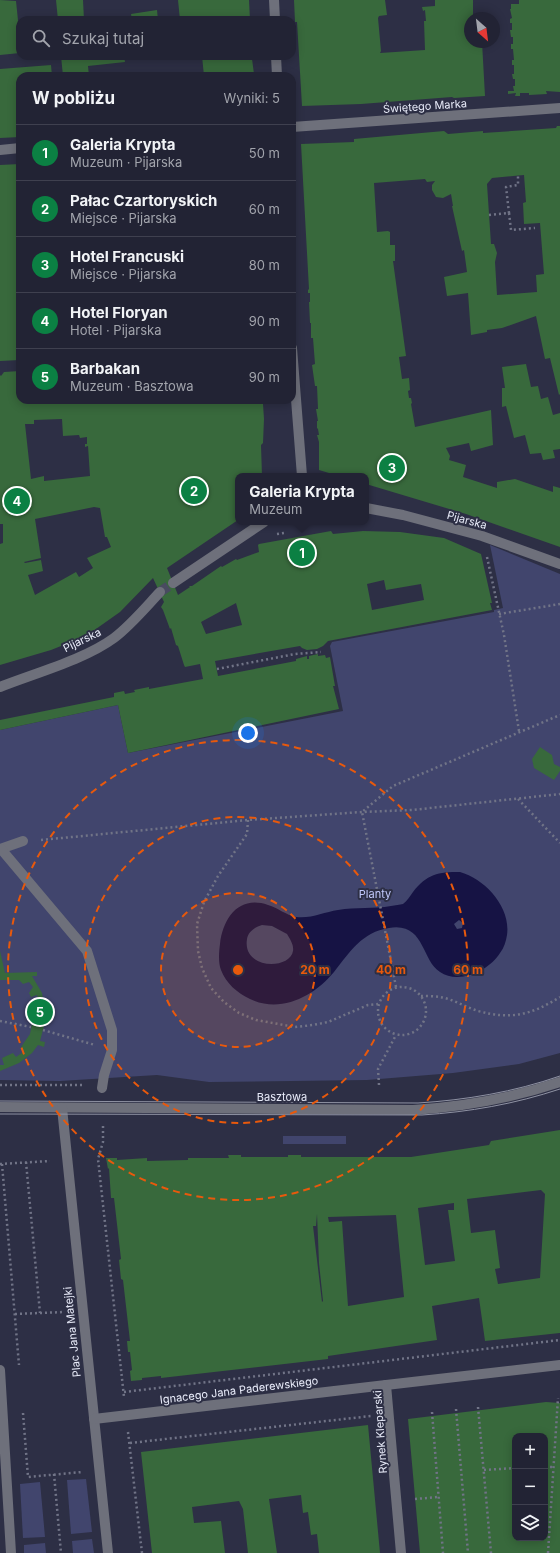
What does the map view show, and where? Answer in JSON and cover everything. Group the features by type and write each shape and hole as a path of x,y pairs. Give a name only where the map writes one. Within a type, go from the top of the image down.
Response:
{"street":[{"path":"274,0 275,16"},
{"path":"276,60 277,72"},
{"name":"Świętego Marka","path":"296,127 560,108"},
{"path":"0,150 16,148"},
{"path":"296,399 302,473"},
{"name":"Pijarska","path":"369,509 403,515 482,536 560,564"},
{"path":"173,582 259,525"},
{"name":"Pijarska","path":"0,687 86,654 114,638 132,622 160,592"},
{"path":"23,840 0,849 87,951 112,1030 112,1050 102,1087"},
{"name":"Basztowa","path":"0,1107 427,1109 493,1100 560,1082"},
{"name":"Plac Jana Matejki","path":"62,1108 108,1553"},
{"name":"Rynek Kleparski","path":"402,1553 386,1385 560,1365"},
{"path":"0,1370 11,1553"},
{"name":"Ignacego Jana Paderewskiego","path":"94,1419 386,1385"}],"path":[{"path":"518,176 518,185 506,186 511,230 535,228"},
{"path":"489,215 509,213"},
{"path":"482,536 504,635 519,731"},
{"path":"499,614 560,604"},
{"path":"217,669 295,654 321,652"},
{"path":"362,812 393,786 519,731 560,715"},
{"path":"23,840 248,820 412,810 560,794"},
{"path":"518,799 560,843"},
{"path":"362,812 386,928 396,987"},
{"path":"248,820 248,834 218,876 204,902 197,924 198,951 202,968 210,988 224,1002 239,1013 256,1020 295,1027 328,1022 341,1018 368,1004 378,1004"},
{"path":"396,987 410,988 421,996 425,1004 426,1012 424,1020 420,1027 413,1032 396,1034 389,1032 383,1026 377,1012 378,1004 385,993 396,987"},
{"path":"421,996 440,997 478,1011 499,1015 528,1014 548,1005 560,997"},
{"path":"0,1021 31,1027"},
{"path":"43,1030 100,1046"},
{"path":"379,1085 378,1069 396,1034"},
{"path":"0,1085 102,1087"},
{"path":"103,1133 103,1142 98,1159 125,1403"},
{"path":"19,1368 1,1164 56,1161"},
{"path":"26,1162 40,1313"},
{"path":"15,1314 68,1312"},
{"path":"124,1392 560,1340"},
{"path":"548,1553 558,1398"},
{"path":"22,1407 28,1477 85,1472"},
{"path":"478,1407 491,1553"},
{"path":"456,1409 468,1553"},
{"path":"432,1412 443,1553"},
{"path":"130,1443 389,1414"},
{"path":"128,1430 142,1553"},
{"path":"548,1467 553,1466"},
{"path":"484,1470 512,1468"},
{"path":"54,1474 61,1553"},
{"path":"411,1500 438,1497"}],"green space":[{"name":"Planty","path":"490,545 560,574 560,1053 519,1064 453,1073 367,1080 209,1082 157,1075 60,1081 0,1080 0,730 118,705 128,753 343,711 330,646 332,642 494,612 494,610 503,608"},
{"path":"283,1136 346,1136 346,1144 283,1144"},
{"path":"86,1479 92,1532 71,1534 67,1480"},
{"path":"40,1482 45,1537 23,1538 20,1484"},
{"path":"92,1539 94,1553 73,1553 72,1541"},
{"path":"45,1543 46,1553 24,1553 24,1545"}],"shaded area":[{"path":"460,872 469,876 487,888 494,896 505,914 507,937 505,944 495,959 482,970 465,976 448,976 440,972 434,966 416,936 401,928 389,928 380,930 364,938 351,950 326,981 307,995 296,1000 273,1004 262,1003 250,999 236,991 223,975 219,964 222,934 229,918 234,911 241,906 249,903 258,903 272,906 292,916 302,917 345,909 400,905 404,903 423,881 434,875","holes":["459,920 463,923 462,928 457,929 454,924","262,925 272,926 287,934 292,942 293,951 290,957 284,962 267,964 252,957 247,949 247,939 249,934 252,930"]}],"building":[{"path":"0,0 16,1 18,16 16,16 16,53 0,55"},
{"path":"56,0 83,0 84,16 58,16"},
{"path":"178,0 249,0 250,16 180,16"},
{"path":"294,0 385,0 387,15 379,16 378,18 380,53 425,50 424,21 426,21 425,10 423,11 422,7 435,6 435,0 473,0 473,12 464,12 464,48 482,48 485,96 361,104 302,106 296,16 295,16"},
{"path":"519,0 560,0 560,92 546,91 547,94 529,95 529,93 520,93 520,96 515,96 516,93 508,94 508,91 514,91 513,86 515,86 515,79 513,79 512,74 514,74 514,65 512,65 512,60 514,60 513,49 511,49 513,37 511,37 510,30 512,30 512,23 510,23 510,19 512,18 510,9 511,4 519,4"},
{"path":"157,10 158,16 131,16 131,14"},
{"path":"61,60 125,60 125,62 88,66 89,72 63,72"},
{"path":"202,60 252,60 254,72 204,72"},
{"path":"51,65 52,72 16,72 16,137 0,138 0,69"},
{"path":"557,126 560,126 560,394 559,395 550,358 545,359 536,316 502,328 487,330 487,332 471,335 468,293 447,296 444,277 467,272 464,250 462,251 452,206 451,194 443,198 436,197 432,190 432,185 435,181 427,182 425,179 374,183 377,232 390,232 390,245 395,245 395,261 393,261 406,356 399,357 402,379 409,378 410,390 408,391 409,398 411,398 412,403 415,427 491,410 493,445 471,451 469,443 446,448 450,456 449,460 466,465 463,477 497,488 497,482 515,479 553,492 553,486 560,488 560,547 466,514 369,485 369,473 329,473 319,470 319,442 317,435 319,435 316,409 318,409 317,386 315,386 312,365 315,364 313,338 311,338 310,293 308,293 301,144 354,142 354,139 444,131 448,134 483,131 483,133 556,128","holes":["524,175 526,202 523,203 524,224 540,223 544,274 536,275 537,292 497,295 495,262 497,253 494,244 491,244 487,184 492,178"]},
{"path":"16,164 16,360 0,361 0,165"},
{"path":"526,364 531,387 538,386 541,399 548,397 553,415 560,413 560,449 553,450 555,458 543,460 541,453 530,454 525,435 514,438 506,406 502,407 502,388 505,388 502,367"},
{"path":"16,371 16,404 263,404 263,443 261,445 262,473 235,473 235,522 167,568 178,595 190,587 189,586 192,586 221,566 222,567 236,559 237,560 259,552 259,544 331,531 333,534 363,531 400,532 444,538 481,554 492,603 490,603 492,610 328,641 317,649 307,650 300,646 215,661 218,676 296,661 296,659 307,656 307,659 309,659 309,656 318,654 318,656 325,655 326,658 330,657 335,686 333,686 339,709 128,753 118,705 0,730 0,720 114,697 114,693 124,691 125,694 135,692 134,690 149,687 149,689 203,679 200,664 185,667 184,665 171,628 170,629 161,607 164,602 153,578 120,612 86,636 51,650 0,665 0,544 3,543 3,524 0,524 0,375 1,376 4,372","holes":["62,419 63,436 79,435 80,438 87,437 87,444 85,444 85,447 88,446 90,476 44,481 44,476 31,479 25,424 34,424 34,420","94,507 100,508 105,537 107,537 111,547 87,558 93,568 79,577 76,572 35,595 28,575 43,571 41,560 24,562 41,558 35,519","384,580 386,590 421,584 424,600 372,610 367,584","236,603 242,625 206,634 201,622"]},
{"path":"540,747 552,755 554,764 560,767 560,771 554,780 534,768 532,759"},
{"path":"0,951 5,973 37,972 37,976 32,976 42,993 46,1015 52,1016 51,1021 46,1019 40,1041 45,1042 44,1047 38,1045 32,1053 19,1063 0,1071 0,1065 4,1065 2,1058 13,1053 16,1057 23,1052 21,1047 30,1034 35,1009 33,1006 39,1003 37,995 31,997 29,993 33,987 29,982 23,984 19,980 0,980"},
{"path":"560,1130 560,1333 485,1341 479,1298 432,1306 437,1340 328,1356 328,1359 161,1378 161,1376 142,1378 142,1380 131,1381 130,1371 132,1370 127,1341 130,1341 123,1280 121,1279 119,1260 121,1259 114,1198 111,1198 109,1168 108,1169 106,1158 117,1158 117,1160 147,1158 147,1161 188,1160 188,1158 229,1158 228,1155 241,1155 241,1157 288,1157 288,1155 301,1155 301,1157 411,1157 489,1145 491,1141","holes":["541,1190 545,1194 540,1278 498,1284 495,1269 500,1268 495,1230 471,1233 467,1199","454,1203 454,1210 448,1210 455,1261 425,1265 418,1208","317,1214 322,1302 313,1226 316,1226","396,1215 404,1297 348,1306 342,1221 329,1222 328,1217"]},
{"path":"546,1402 560,1403 560,1553 420,1553 408,1419"},
{"path":"368,1425 380,1553 319,1553 317,1534 311,1535 308,1512 303,1513 301,1495 269,1499 277,1553 248,1553 243,1509 239,1501 192,1507 194,1523 221,1521 225,1553 152,1553 141,1452"}],"tunnel":[{"path":"160,592 173,583"}],"tram line":[{"path":"0,1101 418,1103 454,1100 508,1091 560,1076"},
{"path":"0,1114 422,1115 457,1112 492,1106 526,1099 560,1089"}],"place":[{"name":"Hotel Francuski","path":"392,468"},
{"name":"Pałac Czartoryskich","path":"194,491"},
{"name":"Hotel Floryan","path":"17,501"},
{"name":"Galeria Krypta","path":"302,553"},
{"name":"Barbakan","path":"40,1012"}]}
